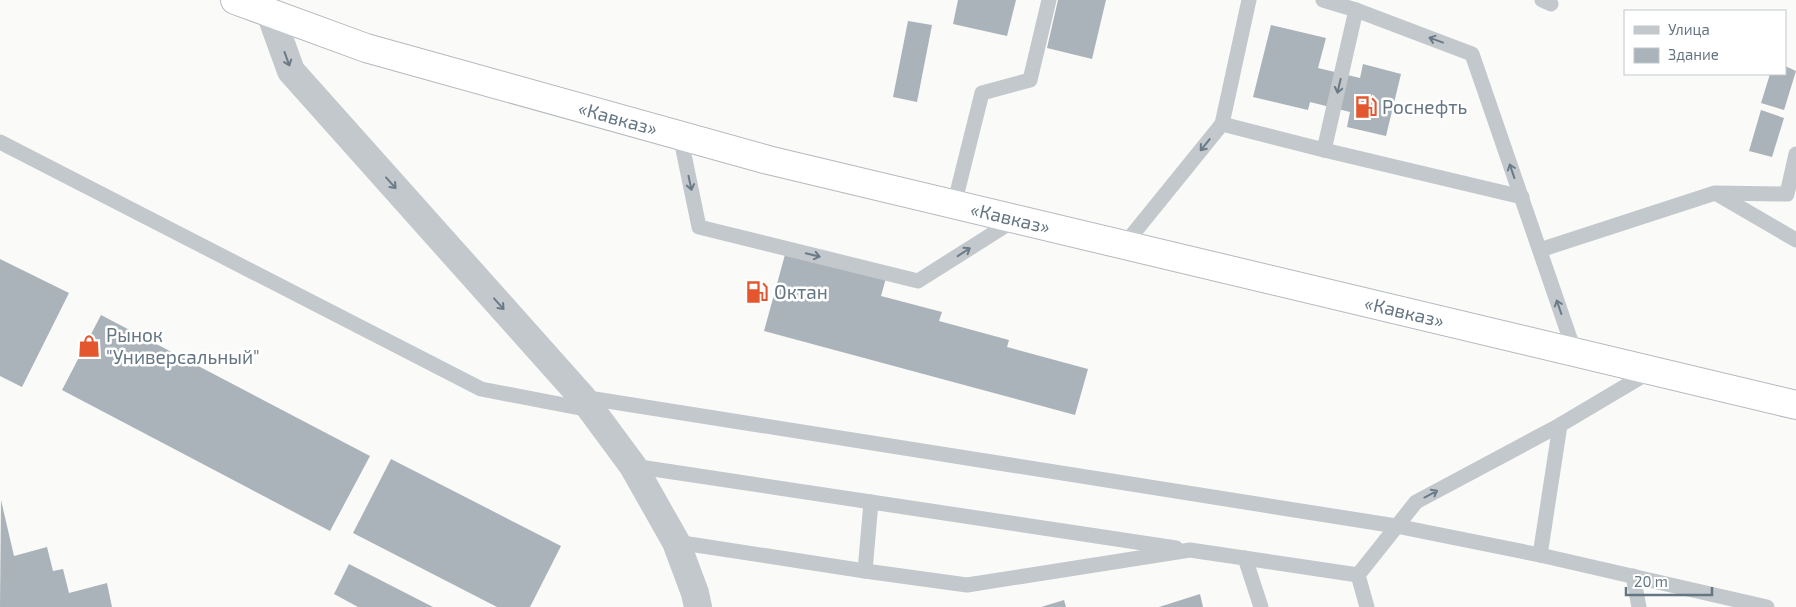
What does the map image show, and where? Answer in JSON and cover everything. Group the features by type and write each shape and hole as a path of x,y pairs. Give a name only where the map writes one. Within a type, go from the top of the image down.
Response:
{"highway":[{"name":"«Кавказ»","path":"235,0 366,48 768,160 1796,405"}],"street":[{"path":"270,13 291,72 535,344 586,403 633,466 676,542 698,607"}],"lane":[{"path":"954,205 982,93 1030,80 1049,0"},
{"path":"1124,245 1222,124 1249,0"},
{"path":"1323,0 1356,10 1472,54 1575,353"},
{"path":"1324,150 1356,10"},
{"path":"1222,124 1522,197"},
{"path":"680,135 699,227 766,244 918,281 1016,219"},
{"path":"0,142 481,389 586,403 1396,526 1540,555 1766,607"},
{"path":"1540,250 1715,193 1787,194 1796,154"},
{"path":"1715,193 1796,240"},
{"path":"1358,575 1416,502 1560,425 1651,371"},
{"path":"1540,555 1560,425"},
{"path":"633,466 1358,575"},
{"path":"865,571 871,502"},
{"path":"676,542 967,585 1190,550"},
{"path":"1245,558 1261,607"},
{"path":"1358,575 1367,607"},
{"path":"1633,576 1639,607"}],"building":[{"path":"958,0 1016,0 1007,36 953,24"},
{"path":"1058,0 1106,0 1092,59 1047,48"},
{"path":"908,21 932,25 917,102 893,97"},
{"path":"1271,25 1326,38 1318,68 1360,78 1363,64 1401,74 1386,136 1347,127 1350,112 1310,102 1308,110 1253,97"},
{"path":"1786,66 1796,71 1784,110 1761,103 1770,75 1786,75"},
{"path":"1761,110 1784,118 1772,157 1749,151"},
{"path":"786,251 886,278 881,296 942,312 939,321 1009,340 1007,347 1088,369 1075,415 764,331"},
{"path":"0,259 69,293 22,387 0,376"},
{"path":"101,315 370,456 330,531 62,390"},
{"path":"391,459 561,546 530,607 497,607 353,533"},
{"path":"1,500 14,556 47,547 53,571 63,569 69,593 107,583 112,607 0,607"},
{"path":"349,564 433,607 358,607 334,594"},
{"path":"1200,594 1203,607 1159,607"},
{"path":"1064,600 1066,607 1041,607"}],"place":[{"name":"Роснефть","path":"1366,107"},
{"name":"Октан","path":"757,292"},
{"name":"Рынок \"Универсальный\"","path":"89,346"}]}
